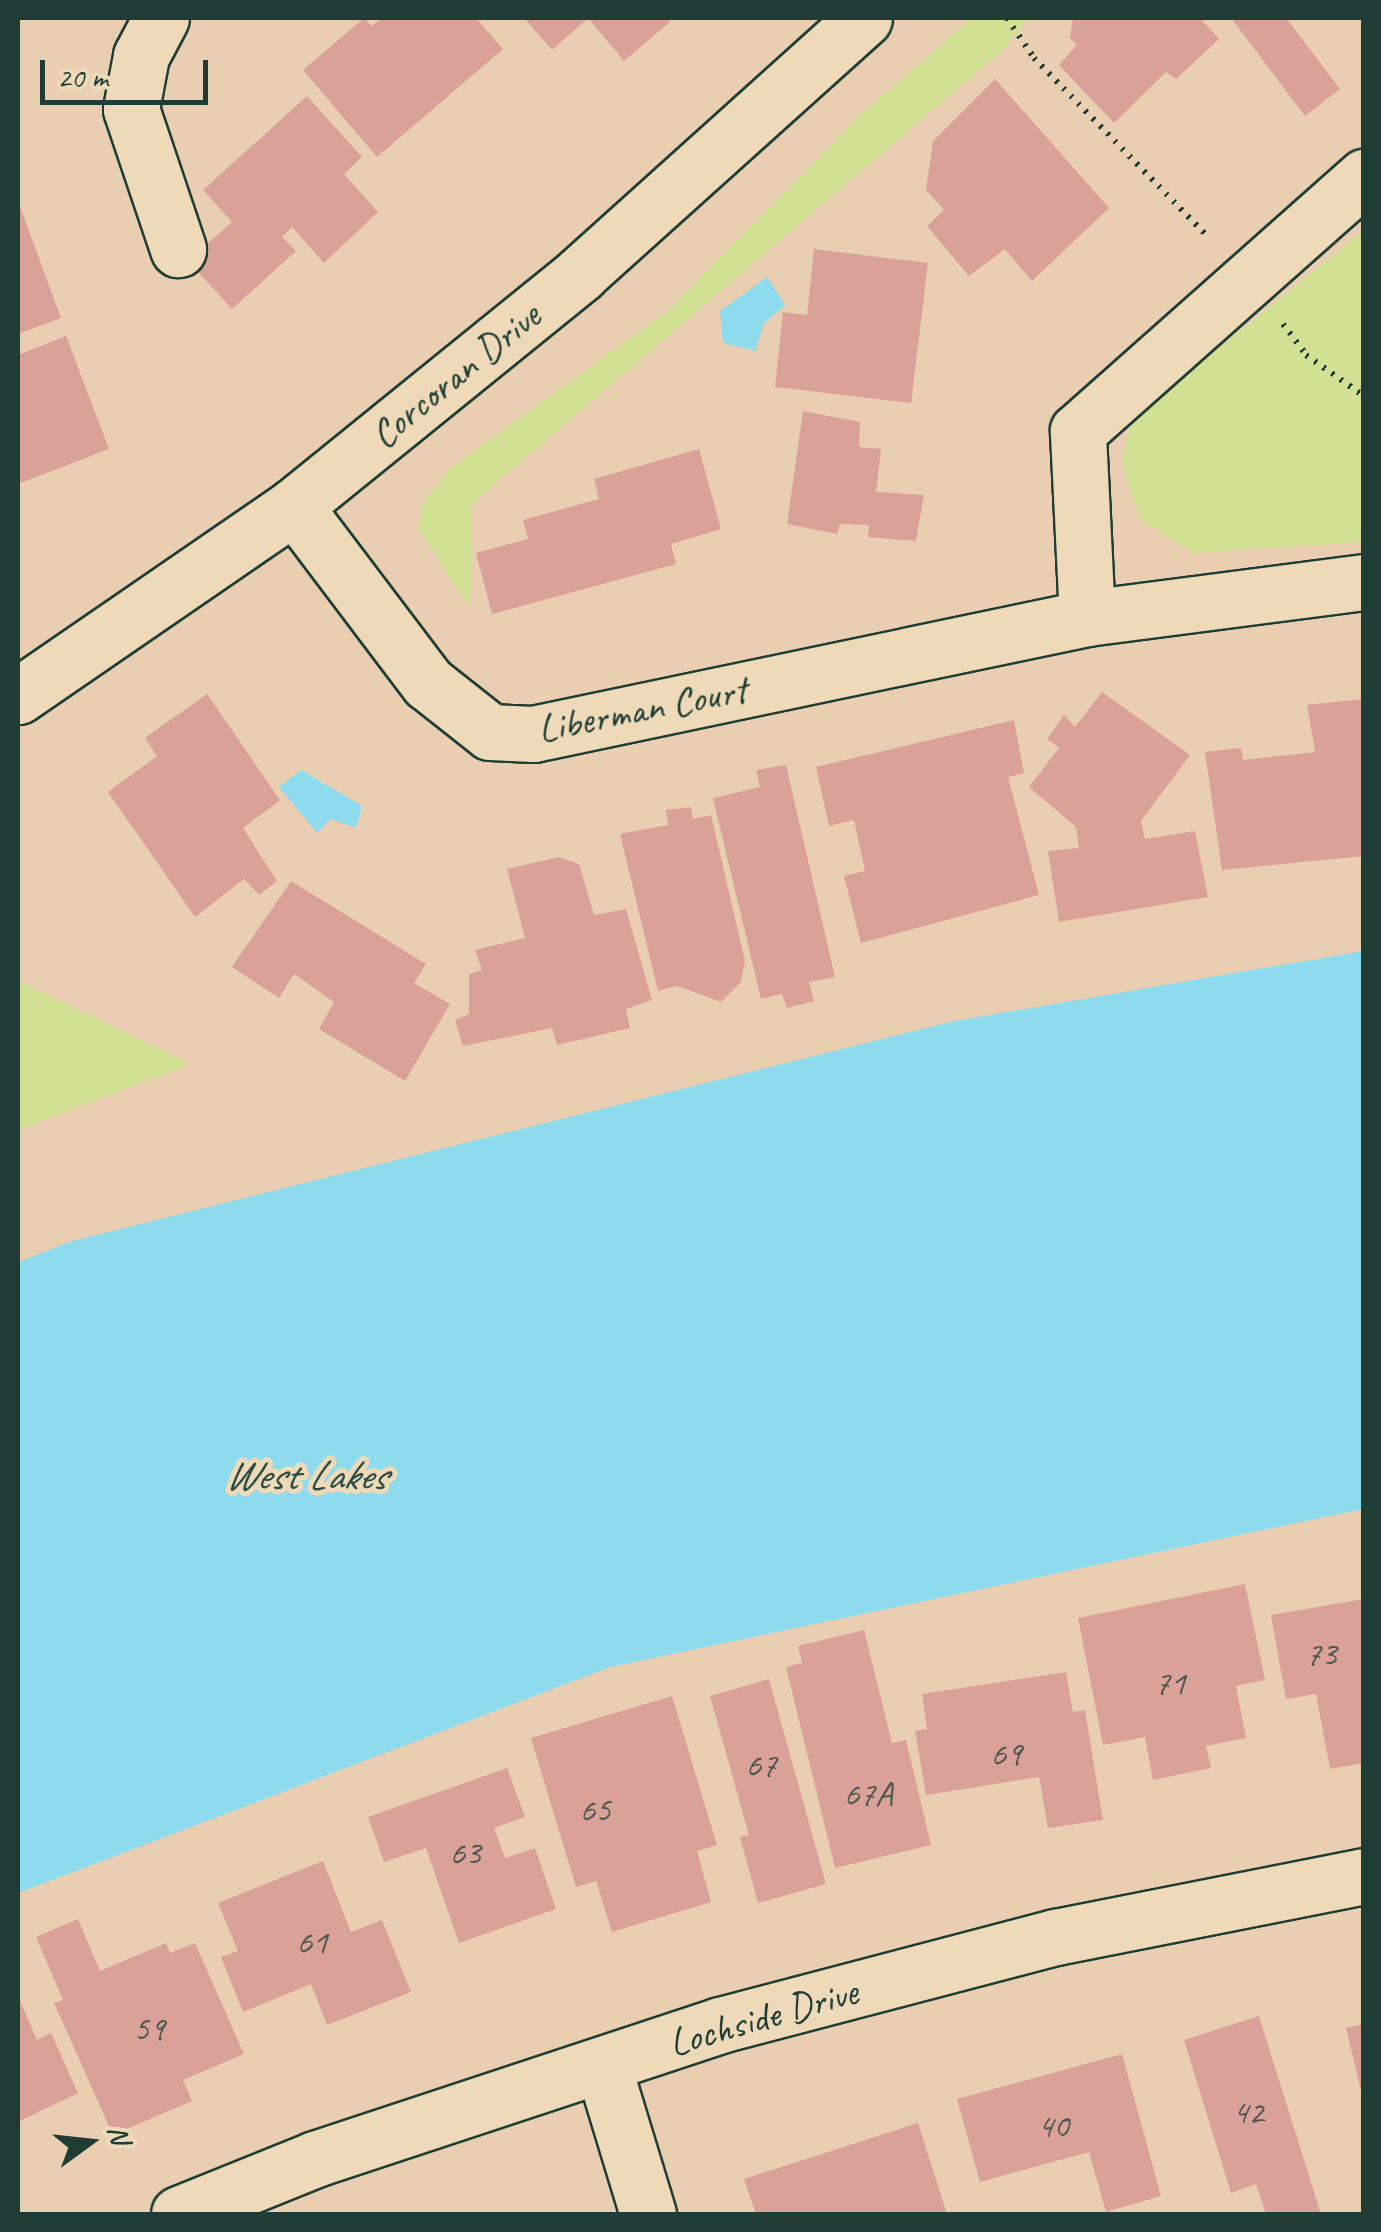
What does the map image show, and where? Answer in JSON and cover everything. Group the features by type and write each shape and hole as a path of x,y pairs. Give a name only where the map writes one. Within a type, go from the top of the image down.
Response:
{"street":[{"path":"160,18 141,56 131,109 178,249"},
{"name":"Corcoran Drive","path":"18,696 294,506 580,274 852,21"},
{"path":"1087,618 1078,430 1364,177"},
{"name":"Liberman Court","path":"294,506 428,683 490,732 533,734 1087,618 1364,582"},
{"name":"Lochside Drive","path":"179,2214 316,2159 720,2025 1056,1937 1364,1876"},
{"path":"603,2066 648,2214"}],"path":[{"path":"1008,18 1034,58 1247,277 1306,355 1364,396"}],"green space":[{"path":"971,18 1028,18 1003,50 472,503 470,608 419,529 423,502 450,468 669,310 858,117"},
{"path":"1363,231 1363,542 1193,553 1140,519 1122,461 1132,418"},
{"path":"18,981 190,1064 18,1130"}],"water":[{"path":"767,277 785,305 764,323 755,351 723,343 720,311"},
{"path":"301,770 362,806 356,828 330,819 317,833 279,787"},
{"name":"West Lakes","path":"1363,951 1363,1509 610,1667 18,1893 18,1262 72,1241 954,1021"}],"building":[{"path":"364,18 372,26 382,18 476,18 503,49 377,157 303,70"},
{"path":"524,18 588,18 552,50"},
{"path":"588,18 666,18 670,22 624,61"},
{"path":"1073,18 1200,18 1219,39 1176,79 1166,72 1114,123 1059,65 1077,45 1070,38"},
{"path":"1231,18 1286,18 1340,89 1305,116"},
{"path":"995,79 1109,208 1032,281 1005,249 969,276 927,226 944,210 926,190 933,141"},
{"path":"307,96 362,157 344,174 378,212 324,263 292,227 282,237 296,251 232,309 188,261 232,222 203,190"},
{"path":"18,201 61,318 18,334"},
{"path":"814,249 928,263 911,403 775,387 783,312 807,315"},
{"path":"66,336 109,449 18,484 18,355"},
{"path":"803,411 860,422 859,447 881,449 876,492 924,495 916,541 868,537 869,525 840,524 837,534 787,524"},
{"path":"699,449 721,529 671,544 676,564 492,614 476,553 528,539 523,520 599,499 594,479"},
{"path":"1102,692 1190,755 1141,821 1145,839 1195,831 1208,897 1059,922 1048,851 1079,848 1076,827 1029,787 1059,748 1047,739 1064,715 1075,727"},
{"path":"207,694 280,800 243,828 277,881 259,895 244,879 195,917 108,792 157,756 145,738"},
{"path":"1364,699 1364,856 1222,870 1205,752 1241,748 1243,760 1315,752 1307,705"},
{"path":"1014,720 1024,773 1008,777 1039,895 861,943 844,876 865,871 854,820 829,826 816,767"},
{"path":"786,765 835,977 809,982 814,1001 787,1008 782,994 761,999 713,798 760,787 756,770"},
{"path":"691,807 693,819 711,815 745,961 741,982 721,1002 677,986 658,991 620,834 668,825 666,810"},
{"path":"559,857 579,864 594,915 626,909 652,1000 626,1009 630,1028 557,1045 552,1028 463,1046 455,1020 469,1014 469,974 482,970 475,950 525,938 507,869"},
{"path":"291,881 426,964 414,983 450,1004 405,1081 319,1029 334,1002 294,974 279,998 232,967"},
{"path":"1245,1584 1265,1680 1236,1686 1246,1738 1206,1746 1211,1768 1153,1780 1145,1737 1103,1745 1078,1618"},
{"path":"1364,1599 1364,1763 1330,1769 1316,1694 1286,1699 1271,1615"},
{"path":"864,1630 892,1743 906,1740 931,1845 835,1868 786,1667 802,1663 798,1646"},
{"path":"1066,1672 1073,1712 1085,1710 1103,1820 1048,1828 1039,1777 926,1795 915,1731 927,1729 922,1694"},
{"path":"769,1679 826,1884 758,1903 740,1837 749,1835 710,1696"},
{"path":"672,1696 717,1845 697,1851 711,1902 612,1932 596,1881 576,1887 531,1738"},
{"path":"507,1768 525,1817 494,1828 505,1858 535,1848 556,1909 459,1943 426,1848 384,1862 368,1817"},
{"path":"323,1861 351,1932 382,1920 411,1992 327,2025 311,1984 243,2012 221,1957 238,1951 218,1903"},
{"path":"78,1919 100,1971 166,1943 170,1953 195,1943 244,2054 183,2080 192,2101 113,2135 54,2003 63,2000 36,1937"},
{"path":"18,1996 37,2040 51,2033 78,2093 18,2122"},
{"path":"1259,2016 1321,2214 1266,2214 1256,2184 1231,2193 1184,2040"},
{"path":"1364,2024 1364,2094 1362,2095 1346,2028"},
{"path":"1122,2054 1161,2196 1106,2212 1089,2152 980,2182 957,2099"},
{"path":"918,2123 947,2214 756,2214 744,2179"}]}
